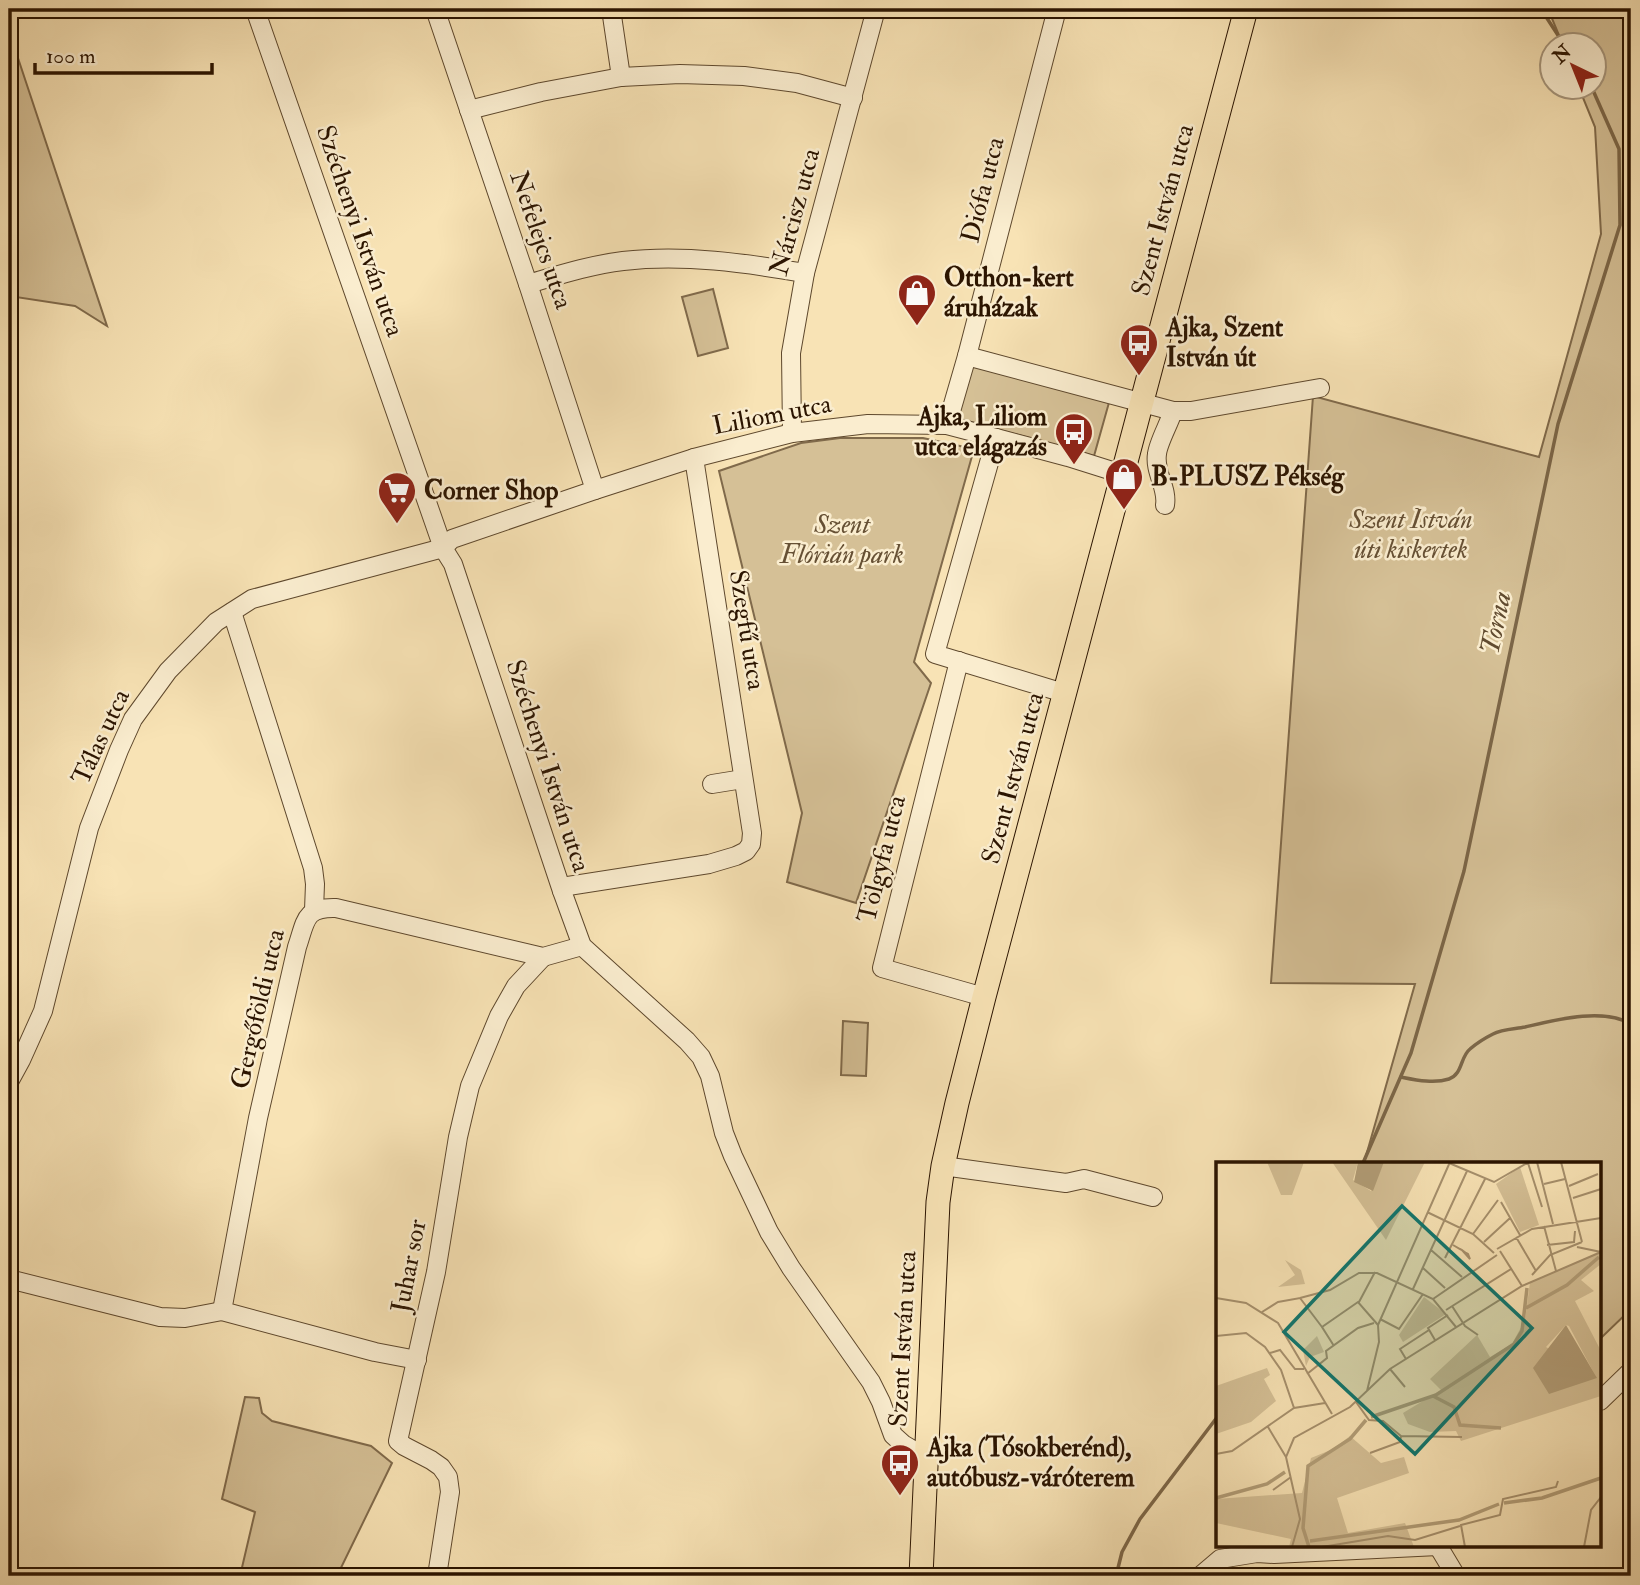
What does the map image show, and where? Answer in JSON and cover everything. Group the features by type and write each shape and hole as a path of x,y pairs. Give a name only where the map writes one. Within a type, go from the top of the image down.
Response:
{"main road":[{"name":"Szent István utca","path":"920,1576 937,1202 943,1166 984,998 1246,9"}],"street":[{"name":"Széchenyi István utca","path":"255,9 443,548 453,564 582,946 687,1041 701,1057 710,1076 724,1133 769,1232 814,1303 871,1382 893,1435 902,1444 925,1457"},
{"name":"Nefelejcs utca","path":"435,9 595,489"},
{"path":"611,9 621,77"},
{"name":"Nárcisz utca","path":"792,433 791,353 805,274 876,9"},
{"name":"Diófa utca","path":"947,425 1057,9"},
{"path":"469,110 541,92 621,77 680,74 744,76 797,83 853,98"},
{"path":"528,284 580,269 623,261 668,258 713,260 805,274"},
{"path":"967,356 1173,411 1191,411 1320,388"},
{"path":"1166,505 1167,498 1157,466 1157,454 1173,411"},
{"name":"Liliom utca","path":"443,548 452,539 694,458 792,433 868,424 947,425 1122,474"},
{"path":"996,438 935,654 1064,693"},
{"name":"Szegfű utca","path":"562,891 568,886 709,864 736,856 746,851 751,844 752,833 694,458"},
{"name":"Tálas utca","path":"9,1082 43,1011 89,828 118,750 148,697 168,671 216,622 252,599 443,548"},
{"path":"232,612 313,868 314,910"},
{"name":"Tölgyfa utca","path":"959,660 882,968 984,998"},
{"path":"712,785 743,779"},
{"name":"Gergőföldi utca","path":"222,1311 258,1118 297,947 306,919 314,910 336,908 543,957 582,946"},
{"name":"Juhar sor","path":"437,1576 450,1492 448,1477 441,1467 398,1441 436,1272 458,1137 470,1086 510,996 543,957"},
{"path":"943,1166 1066,1183 1084,1179 1153,1197"},
{"path":"9,1279 160,1317 185,1318 222,1311 375,1352 417,1360"},
{"path":"1602,1399 1631,1371"},
{"path":"1200,1576 1220,1559 1257,1553 1439,1546 1456,1576"}],"green space":[{"name":"Szent István úti kiskertek","path":"1548,9 1631,9 1631,1309 1602,1337 1602,1162 1364,1162 1415,984 1271,983 1313,396 1539,457 1601,234 1595,127 1585,102 1608,102 1608,32 1558,32"},
{"path":"9,31 107,326 75,306 9,296"},
{"path":"713,289 728,348 698,356 682,297"},
{"path":"973,361 1110,399 1094,456 957,418"},
{"name":"Szent Flórián park","path":"840,438 923,438 974,449 914,662 931,683 856,903 787,882 802,813 719,471 801,443"},
{"path":"843,1021 868,1023 866,1076 841,1075"},
{"path":"245,1397 259,1398 262,1413 272,1421 371,1446 392,1463 337,1576 240,1576 255,1512 222,1499"}],"waterway":[{"name":"Torna","path":"1541,9 1556,32"},
{"name":"Torna","path":"1363,1162 1411,1053 1464,871 1558,424 1620,225 1619,149 1598,102"},
{"path":"1401,1077 1431,1081 1454,1077 1470,1049 1504,1030 1579,1016 1607,1016 1631,1024"},
{"name":"Torna","path":"1116,1576 1122,1552 1140,1519 1216,1419"}],"place":[{"name":"Otthon-kert áruházak","path":"917,327"},
{"name":"Ajka, Szent István út","path":"1139,377"},
{"name":"Ajka, Liliom utca elágazás","path":"1074,466"},
{"name":"B-PLUSZ Pékség","path":"1124,511"},
{"name":"Corner Shop","path":"397,525"},
{"name":"Ajka (Tósokberénd), autóbusz-váróterem","path":"900,1497"}]}
